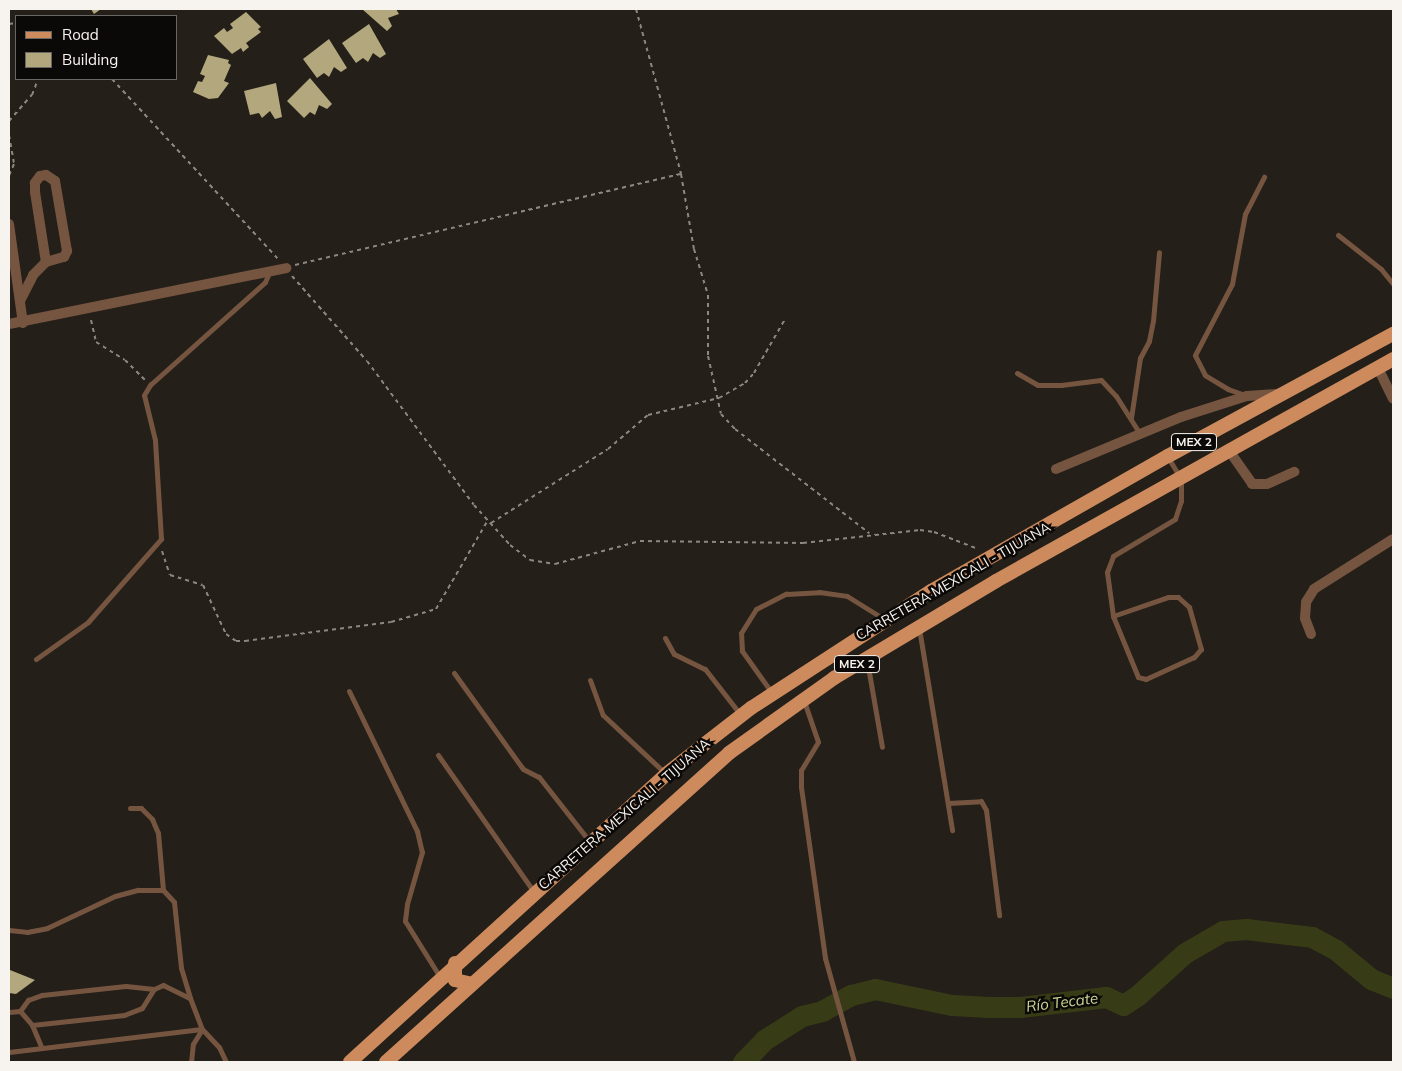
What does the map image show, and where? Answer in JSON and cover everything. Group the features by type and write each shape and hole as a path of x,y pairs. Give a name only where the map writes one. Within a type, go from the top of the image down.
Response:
{"main road":[{"name":"CARRETERA MEXICALI - TIJUANA","path":"350,1062 455,963 666,774 740,715 884,619 1168,456 1393,334"},
{"name":"CARRETERA MEXICALI - TIJUANA","path":"386,1062 722,759 803,700 918,625 1230,452 1393,359"},
{"path":"455,963 455,980 472,984"}],"street":[{"path":"20,301 33,276 46,262 64,258 66,252 54,181 46,175 40,176 35,183 46,262"},
{"path":"9,224 23,323"},
{"path":"9,324 23,323 286,268"},
{"path":"1378,368 1393,399"},
{"path":"1056,468 1181,417 1248,396 1285,393"},
{"path":"1230,452 1252,484 1267,484 1294,472"},
{"path":"1311,634 1305,618 1306,602 1314,589 1393,539"}],"lane":[{"path":"1248,396 1228,390 1205,375 1195,355 1232,284 1245,214 1264,177"},
{"path":"1338,235 1381,269 1393,284"},
{"path":"1131,418 1140,358 1149,341 1153,321 1159,252"},
{"path":"36,659 88,622 161,539 155,440 144,395 150,386 265,282 270,272"},
{"path":"1018,373 1038,385 1061,386 1101,380 1131,418 1140,434"},
{"path":"1113,616 1168,597 1178,598 1189,607 1202,649 1194,657 1146,679 1138,677 1113,616 1108,572 1113,556 1175,519 1181,502 1181,479 1168,456"},
{"path":"772,693 742,651 741,633 756,609 786,594 819,592 846,596 884,619"},
{"path":"918,625 952,830"},
{"path":"666,638 674,654 705,668 740,715"},
{"path":"866,658 882,747"},
{"path":"454,673 523,769 540,777 590,842"},
{"path":"590,680 603,715 666,774"},
{"path":"349,691 417,831 422,852 407,904 405,922 440,978"},
{"path":"803,700 818,742 801,770 801,787 825,958 852,1049 854,1062"},
{"path":"438,755 534,893"},
{"path":"948,803 981,801 986,810 999,914"},
{"path":"130,808 141,808 152,819 158,833 163,890 174,902 181,968 202,1029 219,1048 226,1062"},
{"path":"9,930 27,932 47,928 115,896 138,890 163,890"},
{"path":"9,1012 20,1011 28,1000 42,995 126,986 154,989 170,987 190,998"},
{"path":"32,1025 124,1015 142,1008 154,989"},
{"path":"20,1011 32,1025 41,1046"},
{"path":"9,1052 41,1046 202,1029"},
{"path":"191,1062 193,1044 202,1029"}],"path":[{"path":"636,9 681,174 694,249 708,300 708,356 721,414 735,429 869,533"},
{"path":"9,121 32,95 38,80"},
{"path":"113,80 286,268 366,361 488,520 510,545 530,560 555,564 632,541 803,543 869,533 934,532 997,555"},
{"path":"9,135 14,164 9,176"},
{"path":"286,268 681,174"},
{"path":"90,315 96,342 125,360 150,386"},
{"path":"491,523 608,448 648,415 718,398 751,378 785,319"},
{"path":"161,539 162,555 170,574 203,585 226,634 236,641 245,641 390,622 436,609 488,520"}],"building":[{"path":"91,9 101,9 94,14"},
{"path":"362,9 396,9 399,14 388,18 392,26 387,31"},
{"path":"246,12 261,27 258,29 261,32 246,43 249,47 243,52 241,48 232,54 214,36 224,28 227,32 233,28 230,24"},
{"path":"369,24 386,54 380,58 373,53 368,62 363,58 356,63 342,43"},
{"path":"329,39 347,68 341,72 334,67 329,77 324,73 317,78 303,59"},
{"path":"208,55 229,60 228,63 231,65 224,81 229,83 218,98 209,99 193,92 198,81 202,82 205,76 200,74"},
{"path":"310,78 332,104 327,109 319,105 315,115 310,112 304,118 287,101"},
{"path":"276,83 282,117 275,119 270,111 262,118 259,113 250,115 244,91"},
{"path":"10,970 35,980 16,994 9,993"}],"waterway":[{"name":"Río Tecate","path":"743,1062 764,1040 802,1016 822,1011 851,995 875,989 951,1005 1020,1007 1106,997 1123,1005 1137,996 1185,953 1223,931 1246,929 1312,937 1336,950 1371,979 1393,988"}]}
